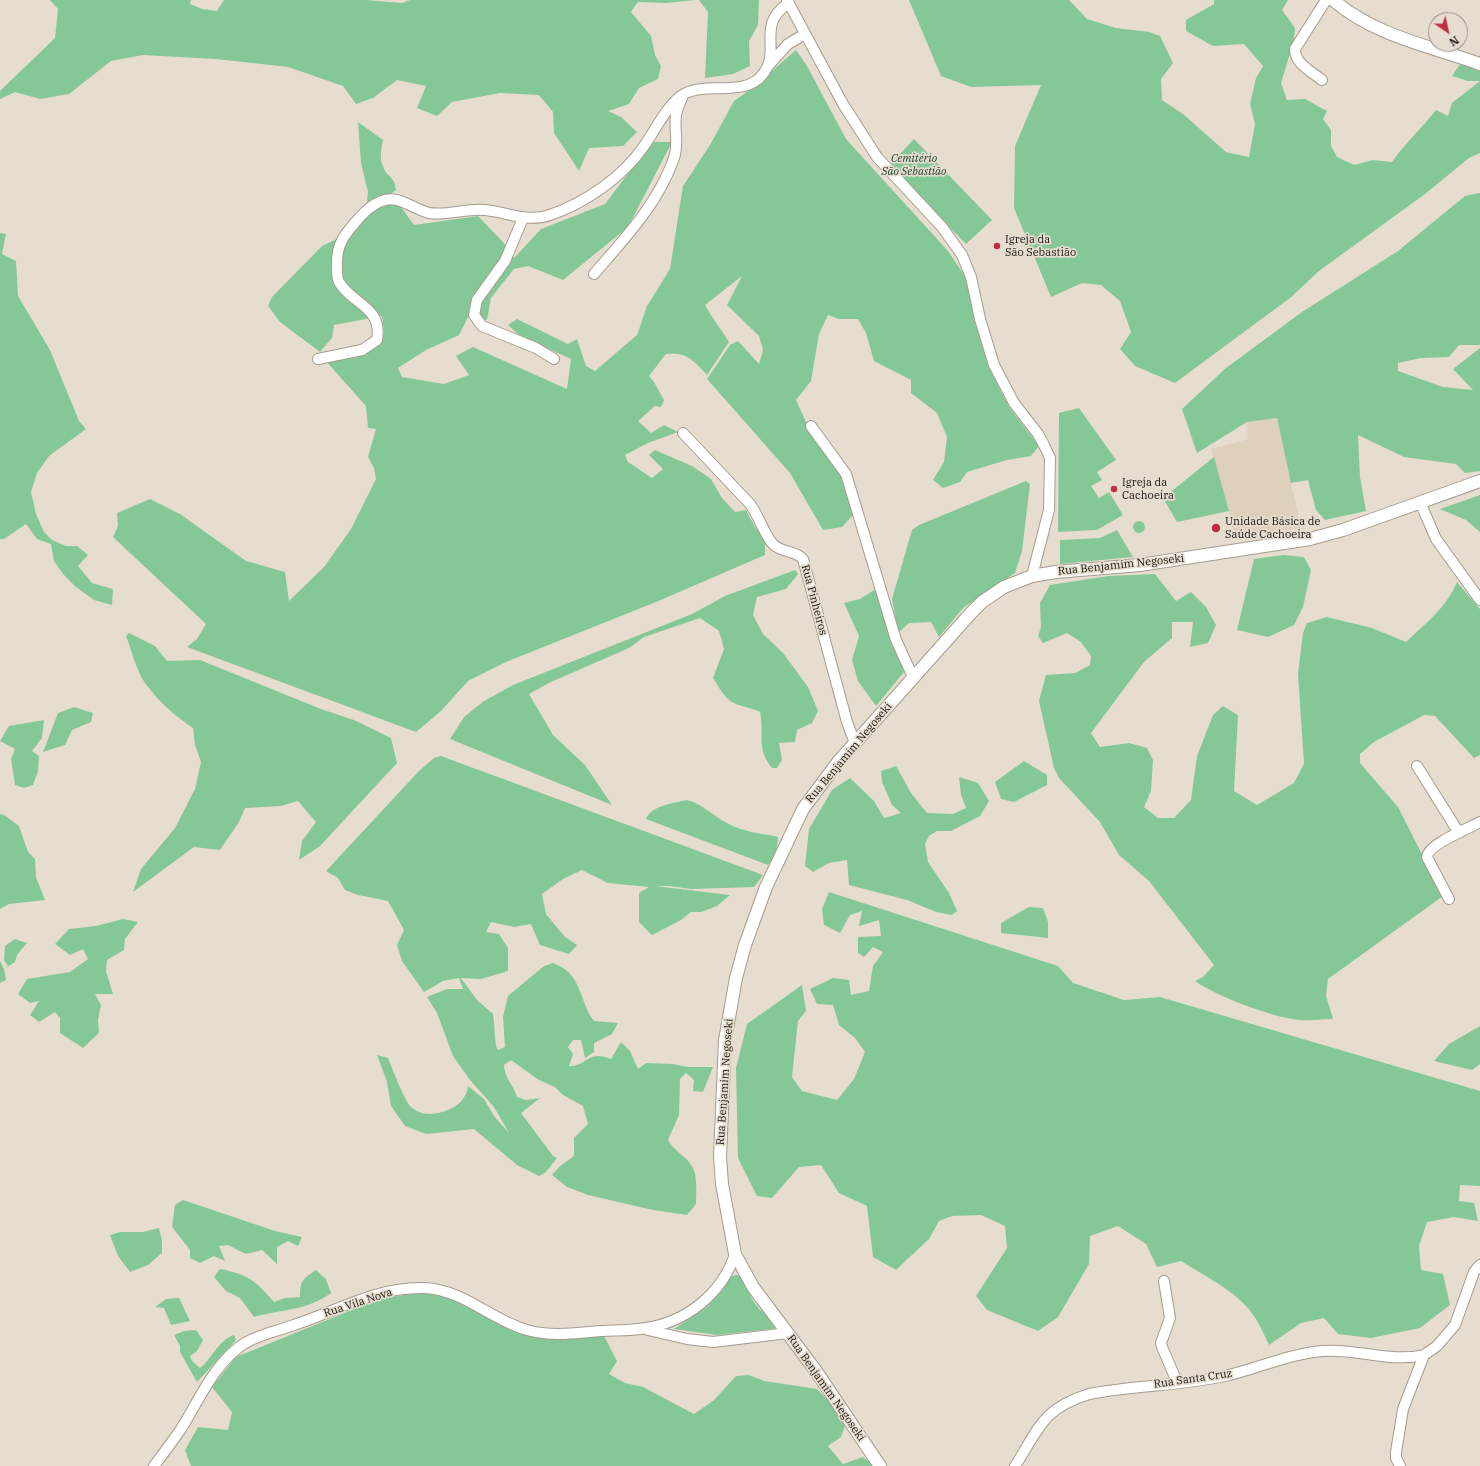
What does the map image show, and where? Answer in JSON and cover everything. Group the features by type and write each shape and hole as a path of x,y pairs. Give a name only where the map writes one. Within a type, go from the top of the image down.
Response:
{"main road":[{"path":"1333,0 1357,18 1384,32 1480,64"},
{"name":"Rua Benjamim Negoseki","path":"880,1466 816,1371 753,1287 735,1254 722,1184 720,1126 725,1040 736,978 755,914 790,834 803,809 815,791 855,743 913,677 982,602 1004,587 1032,576 1140,565 1310,539 1343,530 1480,481"}],"street":[{"path":"1322,80 1298,60 1294,54 1295,49 1326,0"},
{"path":"318,359 362,350 377,340 378,332 372,314 365,306 346,291 339,281 337,271 337,257 341,244 348,231 367,210 386,199 396,200 431,213 485,210 522,218 535,218 549,216 565,209 606,185 636,157 669,110 684,94 702,89 747,86 763,75 770,57 772,23 775,15 788,2 846,109 877,158 942,227 962,255 971,277 980,319 994,365 1014,403 1038,434 1050,458 1049,510 1032,576"},
{"path":"767,67 788,44 805,34"},
{"path":"594,274 644,215 665,177 674,157 677,142 676,115 684,94"},
{"path":"522,218 505,261 477,300 474,315 482,326 536,348 554,359"},
{"path":"811,426 846,474 896,640 913,677"},
{"name":"Rua Pinheiros","path":"683,433 750,504 757,513 773,545 780,549 798,554 803,559 847,722 855,743"},
{"path":"1420,502 1436,539 1480,600"},
{"path":"1417,766 1459,833"},
{"path":"1449,899 1427,857 1427,852 1434,846 1480,822"},
{"name":"Rua Vila Nova","path":"154,1466 179,1432 219,1368 238,1348 252,1339 374,1295 410,1288 443,1291 462,1297 517,1327 540,1333 568,1334 644,1329 675,1321 695,1309 716,1290 731,1267 735,1254"},
{"path":"1400,1466 1396,1458 1396,1452 1402,1415 1424,1355 1437,1346 1454,1325 1471,1280 1480,1265"},
{"path":"1164,1282 1170,1318 1161,1343 1177,1382"},
{"name":"Rua Vila Nova","path":"644,1329 687,1339 713,1342 788,1333"},
{"name":"Rua Santa Cruz","path":"1015,1466 1041,1424 1060,1406 1070,1400 1106,1390 1225,1376 1267,1363 1322,1351 1333,1350 1390,1357 1415,1357 1424,1355"}],"shaded area":[{"path":"1277,418 1301,528 1234,537 1229,511 1211,449 1248,439 1247,422"}],"green space":[{"path":"50,0 191,0 190,4 202,9 217,11 224,0 365,0 402,3 410,0 696,0 666,3 638,2 631,12 651,36 655,55 661,66 658,79 639,88 629,104 608,111 621,117 637,132 623,146 589,148 579,171 554,133 553,112 539,95 500,93 452,102 437,116 417,108 426,86 397,80 373,98 356,104 343,86 288,67 216,59 143,55 111,61 69,94 40,99 15,92 0,99 0,91 55,38 58,9"},
{"path":"699,0 759,0 758,25 749,41 750,66 733,74 705,78 708,12"},
{"path":"909,0 1069,0 1087,19 1116,28 1149,32 1160,36 1173,63 1161,79 1162,100 1183,114 1226,152 1249,157 1255,124 1250,104 1256,78 1263,66 1244,44 1213,46 1186,31 1186,20 1214,4 1214,0 1288,0 1282,10 1295,28 1294,40 1281,83 1287,100 1305,99 1327,111 1323,119 1331,130 1331,146 1337,157 1354,165 1373,160 1392,162 1402,148 1436,110 1448,116 1452,103 1480,81 1480,153 1469,158 1425,194 1319,271 1290,298 1175,383 1135,366 1120,349 1131,332 1120,301 1101,285 1082,283 1051,297 1014,208 1015,146 1041,85 971,87 941,76"},
{"path":"796,50 807,66 846,139 948,251 965,276 988,366 1009,407 1039,446 1031,456 1007,460 967,472 960,482 943,488 933,480 944,462 947,437 937,413 911,393 911,380 874,361 866,333 858,319 839,319 828,315 819,334 811,381 796,400 806,422 839,467 856,512 842,527 823,530 790,473 707,379 730,345 738,341 759,364 763,350 759,336 727,305 742,276 705,305 729,342 707,375 694,361 679,354 673,353 666,354 649,376 664,400 661,407 655,406 638,421 651,433 664,425 678,432 648,443 625,455 628,462 652,478 663,469 649,455 655,450 692,466 711,479 722,498 735,512 746,510 755,527 765,540 765,555 656,602 506,662 468,681 441,711 416,732 187,647 197,639 206,624 113,537 118,526 117,513 150,499 180,514 246,561 285,572 289,601 324,567 351,529 376,479 374,468 368,457 376,429 368,428 366,406 324,359 355,358 380,345 384,332 382,316 334,325 332,338 320,352 280,322 268,306 272,297 322,246 352,232 372,212 367,201 368,192 361,163 358,122 383,140 381,162 386,172 393,179 396,190 389,195 391,204 401,207 414,225 478,216 503,242 514,258 541,229 605,204 652,142 672,142 628,227 563,280 528,266 514,269 491,298 487,320 468,317 459,335 426,350 398,368 402,377 444,384 469,375 456,356 473,347 567,389 571,359 520,336 508,325 517,319 568,344 577,339 586,366 595,371 637,335 647,306 670,269 683,186 710,145 734,101 751,89"},
{"path":"1460,64 1480,71 1480,81 1468,81 1452,76"},
{"name":"Cemitério São Sebastião","path":"914,139 992,220 966,244 889,166"},
{"path":"1480,193 1480,345 1459,345 1449,357 1421,358 1398,363 1398,371 1443,387 1473,390 1453,369 1480,348 1480,471 1465,473 1456,464 1404,457 1358,435 1360,477 1366,511 1325,520 1316,510 1308,480 1291,483 1277,418 1247,422 1197,453 1182,409 1226,368 1302,312 1398,251 1465,196"},
{"path":"0,233 6,234 2,254 16,261 18,296 50,350 79,421 86,429 49,456 37,473 31,492 36,514 44,532 52,540 66,546 77,546 88,555 78,566 92,583 113,589 112,605 94,600 76,587 63,574 54,561 51,544 37,539 26,524 4,539 0,539"},
{"path":"1079,408 1116,460 1097,472 1102,480 1091,486 1099,498 1109,492 1123,515 1097,530 1058,532 1059,413"},
{"path":"1214,457 1229,511 1177,522 1163,498"},
{"path":"1026,481 1030,484 1022,551 1015,573 963,608 939,637 931,622 909,623 898,633 892,599 912,530 919,525"},
{"path":"1480,495 1480,532 1466,520 1440,509"},
{"path":"1139,521 1143,523 1145,527 1143,531 1139,533 1135,531 1133,527 1135,523"},
{"path":"1117,530 1133,557 1060,564 1060,540 1100,538"},
{"path":"1283,555 1304,557 1311,570 1303,607 1294,625 1268,637 1237,630 1254,559"},
{"path":"795,570 798,574 786,589 757,597 753,615 763,634 783,653 808,687 818,711 812,723 797,730 795,742 779,743 782,760 777,768 772,768 764,754 762,747 760,712 736,704 729,700 713,678 724,649 719,631 700,618 644,637 629,648 551,682 529,694 553,735 585,765 612,805 450,739 464,717 484,701 513,685 692,614 725,596"},
{"path":"1155,574 1176,601 1191,592 1206,607 1216,625 1208,643 1190,647 1193,622 1172,622 1172,638 1144,662 1091,733 1100,747 1129,743 1147,748 1153,760 1151,791 1144,807 1158,818 1174,818 1191,800 1197,756 1213,715 1223,706 1238,715 1234,791 1257,805 1294,783 1304,764 1298,674 1303,633 1307,623 1327,617 1372,628 1406,642 1442,607 1453,591 1457,582 1480,609 1480,755 1474,758 1435,716 1424,715 1374,742 1360,754 1360,763 1398,807 1443,896 1328,979 1326,996 1333,1019 1299,1020 1274,1015 1231,1000 1195,981 1203,977 1214,965 1149,881 1119,855 1100,822 1059,778 1054,768 1039,701 1046,675 1075,673 1090,665 1091,656 1081,642 1067,633 1043,643 1038,636 1041,627 1040,603 1050,585 1108,576"},
{"path":"879,587 888,628 904,672 876,706 858,681 852,660 859,636 844,603 860,599"},
{"path":"129,633 155,646 167,661 200,660 321,709 354,720 391,738 397,763 320,846 299,860 302,841 316,822 298,801 281,806 245,808 239,822 220,850 194,847 133,892 141,869 175,828 195,789 201,762 195,745 193,728 161,702 142,678 126,636"},
{"path":"74,707 93,713 91,722 72,730 65,745 43,752 58,713"},
{"path":"44,720 42,738 32,751 39,756 38,771 33,785 24,788 15,785 11,759 15,749 0,741 9,726"},
{"path":"441,756 763,875 754,887 691,889 655,886 730,895 717,906 701,912 691,912 681,920 652,935 639,922 639,893 649,887 608,883 582,870 563,879 542,894 546,914 565,937 577,945 569,954 540,945 531,924 514,927 491,922 486,932 499,934 508,948 508,971 481,979 461,978 477,1000 493,1014 498,1050 505,1047 503,1017 508,996 544,966 553,963 564,968 572,976 594,1021 618,1023 612,1034 594,1043 594,1052 585,1058 581,1040 573,1040 568,1047 573,1054 569,1066 575,1066 597,1056 603,1056 611,1059 621,1042 630,1051 638,1069 646,1063 673,1064 688,1067 713,1067 703,1092 693,1091 694,1080 686,1073 680,1079 679,1115 668,1140 673,1147 687,1159 694,1170 696,1204 687,1215 653,1210 588,1195 567,1187 552,1175 560,1166 574,1156 574,1138 588,1124 583,1106 563,1095 555,1087 539,1080 511,1060 504,1065 507,1078 517,1097 526,1100 540,1098 521,1113 553,1156 557,1158 545,1173 539,1176 517,1165 474,1129 426,1134 405,1126 391,1106 387,1082 377,1055 388,1058 405,1097 414,1110 435,1114 450,1109 462,1100 468,1086 484,1099 494,1116 509,1133 494,1107 470,1080 453,1056 437,1013 427,997 447,989 463,989 459,978 443,981 424,992 402,961 397,945 404,930 388,901 358,895 345,890 338,878 326,871 419,771 434,758"},
{"path":"1024,761 1047,775 1047,785 1014,802 1001,799 995,782"},
{"path":"896,766 911,793 927,813 953,814 966,808 961,795 959,777 978,783 989,801 980,816 951,831 937,831 929,836 925,844 928,862 949,893 957,911 952,915 936,912 907,900 849,885 847,860 829,863 813,872 805,866 809,829 832,790 850,778 874,801 884,818 901,813 892,805 882,782 881,771"},
{"path":"687,800 698,804 733,826 778,837 776,853 768,865 646,819 649,814 658,808"},
{"path":"0,814 4,815 19,826 28,852 35,859 36,877 45,900 9,904 0,909"},
{"path":"829,892 1058,966 1073,983 1124,1000 1160,997 1480,1091 1480,1186 1460,1185 1459,1201 1474,1203 1478,1221 1454,1217 1427,1222 1419,1246 1421,1270 1443,1274 1450,1305 1420,1328 1371,1338 1338,1334 1324,1318 1301,1323 1269,1345 1254,1316 1233,1294 1181,1261 1157,1267 1146,1244 1118,1226 1090,1236 1089,1264 1058,1317 1038,1331 987,1310 976,1296 1007,1248 1005,1226 981,1215 952,1216 939,1221 929,1239 896,1270 873,1257 867,1206 839,1193 821,1165 799,1167 772,1198 757,1196 738,1158 736,1068 747,1024 802,985 806,1011 798,1021 792,1077 802,1091 837,1100 854,1079 865,1052 855,1038 839,1025 833,1005 817,1004 810,989 833,978 849,980 851,995 869,991 873,966 883,952 873,947 864,957 858,953 858,937 881,936 879,920 859,926 862,911 850,915 840,933 824,925 822,909"},
{"path":"1029,907 1043,908 1048,922 1048,938 1001,933 1001,923"},
{"path":"123,919 138,922 125,939 124,950 107,960 106,971 113,994 95,994 101,1005 98,1020 99,1033 83,1048 60,1033 60,1018 55,1012 39,1022 30,1015 39,1001 30,1003 18,994 27,979 70,972 88,959 83,949 70,955 55,944 69,929 96,926"},
{"path":"15,939 27,943 17,955 15,962 4,969 8,966 4,960 5,946"},
{"path":"0,961 4,969 6,980 0,983"},
{"path":"1480,1026 1480,1064 1472,1070 1434,1061 1449,1044"},
{"path":"183,1200 275,1231 302,1237 298,1246 288,1241 277,1247 277,1264 262,1250 246,1254 228,1245 219,1246 225,1261 214,1256 200,1263 190,1258 190,1250 172,1227 175,1205"},
{"path":"159,1228 162,1241 162,1253 148,1265 130,1272 118,1256 110,1235 120,1232 143,1232"},
{"path":"220,1269 245,1276 262,1288 274,1302 285,1298 300,1297 303,1280 316,1270 326,1279 331,1293 322,1299 294,1309 254,1317 240,1298 226,1291 214,1277"},
{"path":"737,1275 742,1277 752,1299 760,1310 768,1314 779,1328 717,1335 674,1329 707,1307 732,1276"},
{"path":"408,1294 442,1294 468,1303 519,1333 538,1336 603,1334 617,1361 609,1374 625,1383 643,1387 694,1414 714,1400 736,1376 749,1375 764,1381 817,1389 839,1412 845,1426 841,1437 828,1446 843,1464 863,1457 874,1466 191,1466 185,1450 198,1427 228,1430 232,1412 212,1387 236,1357 374,1301"},
{"path":"179,1298 190,1321 171,1325 164,1308 155,1307 166,1299"},
{"path":"196,1330 203,1340 197,1351 190,1356 192,1361 200,1368 223,1341 234,1335 236,1340 197,1382 180,1352 180,1346 174,1335 184,1331"}],"place":[{"name":"Igreja da São Sebastião","path":"997,246"},
{"name":"Igreja da Cachoeira","path":"1114,489"},
{"name":"Unidade Básica de Saúde Cachoeira","path":"1216,528"}]}
